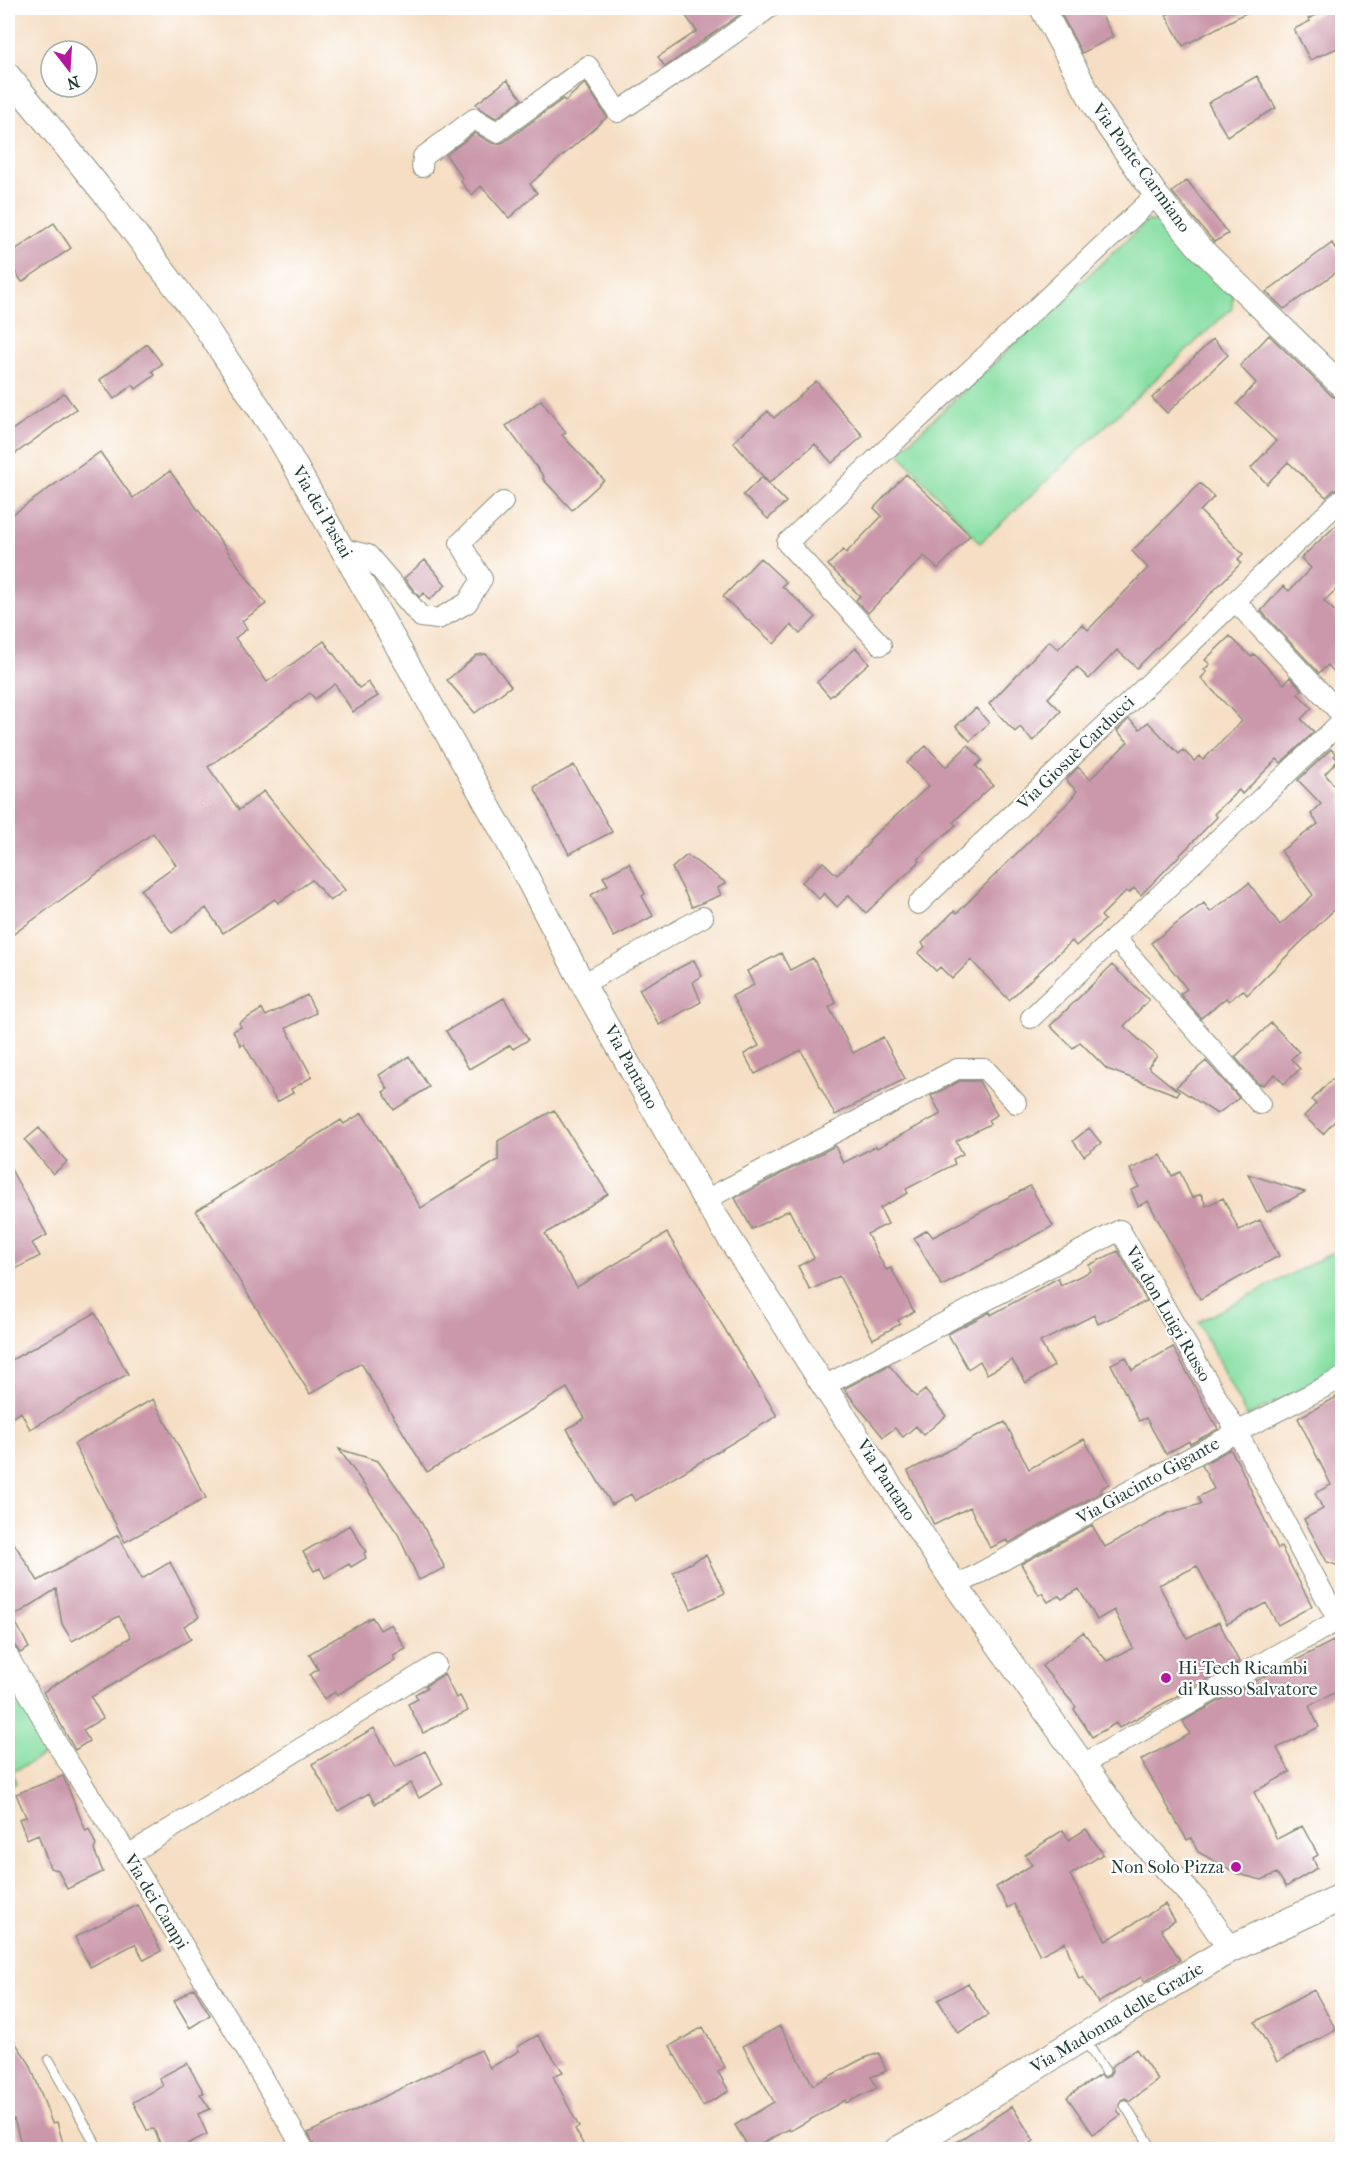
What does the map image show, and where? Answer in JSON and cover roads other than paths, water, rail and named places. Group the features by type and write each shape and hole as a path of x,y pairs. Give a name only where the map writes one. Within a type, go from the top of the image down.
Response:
{"main road":[{"name":"Via Madonna delle Grazie","path":"906,2148 1083,2037 1230,1949 1342,1897"}],"street":[{"path":"422,167 423,157 474,119 497,132 588,66 618,112 769,8"},
{"name":"Via Ponte Carmiano","path":"1042,8 1097,110 1156,195 1199,247 1342,386"},
{"name":"Via dei Pastai","path":"8,75 112,203 202,322 280,441 504,834 584,984"},
{"path":"881,645 787,543 1156,195"},
{"name":"Via Giosuè Carducci","path":"918,904 1342,499"},
{"path":"343,549 368,555 422,617 438,619 467,603 482,579 460,543 503,502"},
{"path":"1235,601 1342,715"},
{"path":"1031,1018 1342,721"},
{"path":"584,984 704,917"},
{"path":"1115,938 1260,1104"},
{"name":"Via Pantano","path":"584,984 705,1200 956,1586 1133,1832 1200,1905 1230,1949"},
{"path":"705,1200 957,1069 985,1070 1016,1103"},
{"name":"Via don Luigi Russo","path":"825,1386 1120,1230 1237,1432 1341,1622"},
{"name":"Via Giacinto Gigante","path":"956,1586 1237,1432 1342,1378"},
{"path":"1083,1764 1341,1622"},
{"name":"Via dei Campi","path":"8,1656 60,1749 242,2041 304,2150"},
{"path":"128,1855 436,1665"}],"lane":[{"path":"1083,2037 1105,2071"},
{"path":"49,2060 99,2150"},
{"path":"1125,2104 1153,2150"}],"place":[{"name":"Hi-Tech Ricambi di Russo Salvatore","path":"1166,1678"},
{"name":"Non Solo Pizza","path":"1236,1867"}]}
